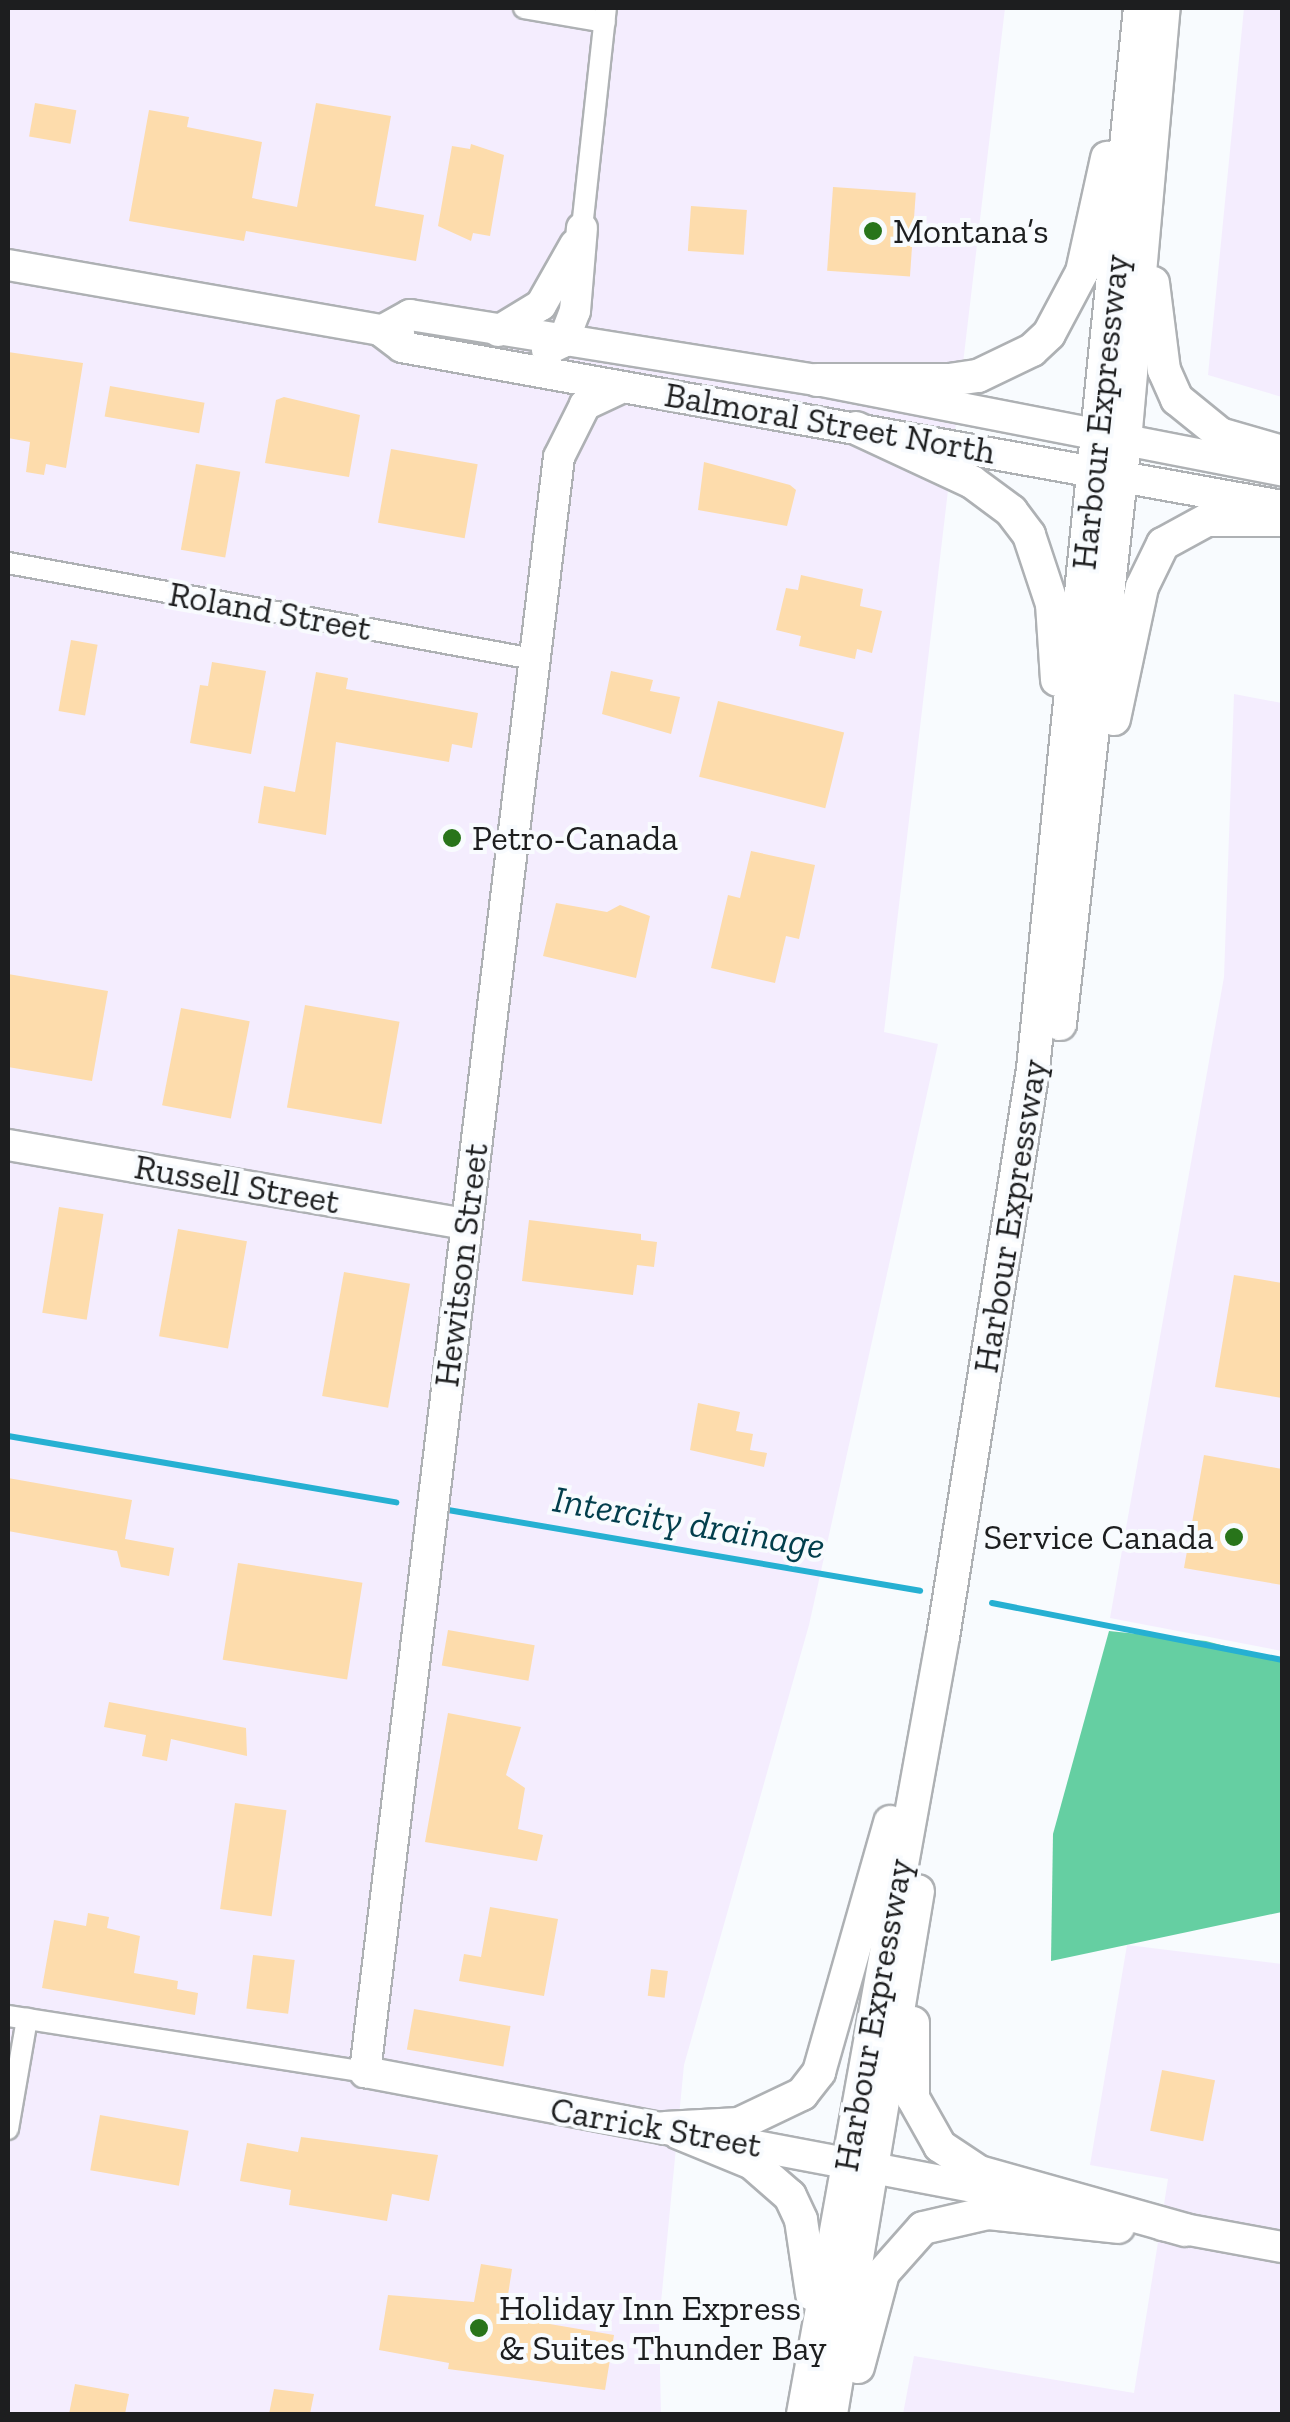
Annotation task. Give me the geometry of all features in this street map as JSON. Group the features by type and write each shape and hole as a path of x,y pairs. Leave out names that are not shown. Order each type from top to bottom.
{"main road":[{"path":"817,380 978,376 1020,357 1048,334 1082,272 1140,8"},
{"name":"Harbour Expressway","path":"1112,438 1140,8"},
{"name":"Harbour Expressway","path":"831,2414 859,2163 1033,1069 1055,866 1145,219 1164,8"},
{"path":"1145,219 1164,370 1177,399 1220,434 1282,452"},
{"path":"498,331 541,305 582,228"},
{"path":"381,330 531,354 563,342 579,290 582,228"},
{"name":"Balmoral Street North","path":"8,265 381,330 402,347 1282,506"},
{"name":"Balmoral Street North","path":"381,330 410,315 817,380 1282,470"},
{"path":"558,457 555,427 566,378 612,359 754,370"},
{"path":"558,457 585,405 621,388"},
{"path":"856,428 972,482 1011,511 1029,535 1052,604 1057,657 1055,866"},
{"name":"Hewitson Street","path":"365,2072 558,457"},
{"name":"Harbour Expressway","path":"803,2414 817,2328 859,2163 924,1858 1038,1182 1072,924 1108,472"},
{"path":"1072,924 1130,640 1154,556 1179,530 1207,520 1282,520"},
{"name":"Russell Street","path":"8,1145 466,1224"},
{"path":"665,2128 740,2124 802,2094 819,2072 938,1664"},
{"path":"924,1858 911,2049 921,2123 940,2146 979,2172 1186,2230"},
{"name":"Carrick Street","path":"365,2072 859,2163 1282,2247"},
{"path":"665,2128 752,2162 790,2196 801,2220 817,2328"},
{"path":"845,2414 883,2273 923,2228 988,2213 1186,2230"}],"street":[{"path":"524,8 606,15 582,228"},
{"name":"Roland Street","path":"8,563 533,659"},
{"path":"8,2129 17,2017"},
{"name":"Carrick Street","path":"17,2017 365,2072"}],"shaded area":[{"path":"8,8 1005,8 884,1032 938,1044 809,1625 684,2065 659,2323 661,2414 8,2414"},
{"path":"1244,8 1282,8 1282,397 1208,375"},
{"path":"1234,694 1282,703 1282,1651 1110,1618 1224,977"},
{"path":"1127,1945 1282,1964 1282,2414 903,2414 914,2356 1134,2393 1168,2179 1090,2165"}],"green space":[{"path":"1109,1631 1206,1641 1282,1661 1282,1912 1051,1961 1053,1834"}],"building":[{"path":"35,103 76,110 70,144 29,136"},
{"path":"316,103 391,116 375,206 424,215 416,261 246,231 244,241 129,221 149,110 189,117 187,127 262,142 252,198 297,207"},
{"path":"471,144 504,155 490,236 473,233 471,241 438,226 452,146 470,149"},
{"path":"833,187 916,193 910,277 827,271"},
{"path":"691,206 747,210 744,255 688,251"},
{"path":"8,352 83,363 66,468 46,464 44,475 26,472 30,442 8,438"},
{"path":"110,386 205,403 199,433 105,417"},
{"path":"284,397 360,415 349,477 265,463 276,400"},
{"path":"391,449 478,464 465,538 378,523"},
{"path":"704,462 790,485 796,490 787,526 698,510"},
{"path":"196,464 240,472 225,557 181,550"},
{"path":"801,575 863,589 860,606 882,611 872,653 857,649 855,659 799,646 801,636 776,630 786,588 798,590"},
{"path":"71,640 98,645 85,716 58,711"},
{"path":"212,662 266,671 251,754 190,743 200,685 208,686"},
{"path":"611,671 653,680 650,691 680,697 671,734 602,714"},
{"path":"316,672 348,678 346,689 478,713 472,748 452,744 449,762 336,742 326,835 258,823 264,786 295,792"},
{"path":"718,701 844,732 825,808 699,777"},
{"path":"751,851 815,865 799,939 786,936 775,983 711,968 728,895 740,898"},
{"path":"556,903 607,912 620,905 650,916 636,978 543,956"},
{"path":"8,974 108,991 92,1081 8,1067"},
{"path":"305,1005 400,1022 381,1124 287,1107"},
{"path":"181,1008 250,1021 231,1119 162,1105"},
{"path":"59,1207 103,1214 87,1320 42,1313"},
{"path":"529,1220 641,1234 641,1240 657,1242 654,1267 637,1265 633,1295 522,1281"},
{"path":"178,1229 247,1241 228,1348 159,1336"},
{"path":"344,1272 410,1284 388,1408 322,1396"},
{"path":"1234,1275 1282,1283 1282,1398 1215,1387"},
{"path":"698,1403 740,1412 736,1431 753,1434 750,1450 767,1453 764,1467 690,1450"},
{"path":"1204,1455 1282,1469 1282,1585 1184,1568"},
{"path":"8,1478 132,1500 125,1539 174,1548 169,1576 121,1567 117,1551 8,1531"},
{"path":"238,1563 362,1583 347,1680 223,1660"},
{"path":"448,1630 535,1645 528,1681 442,1665"},
{"path":"109,1702 246,1728 247,1756 171,1739 167,1761 142,1756 146,1735 104,1727"},
{"path":"448,1713 521,1727 506,1775 525,1788 518,1829 543,1835 537,1861 425,1842"},
{"path":"235,1803 286,1810 272,1916 220,1909"},
{"path":"490,1907 558,1919 544,1996 459,1981 464,1954 481,1957"},
{"path":"88,1913 109,1917 107,1928 140,1936 134,1973 178,1981 177,1989 198,1993 195,2015 42,1988 54,1920 86,1926"},
{"path":"253,1955 295,1960 288,2014 246,2009"},
{"path":"651,1969 668,1971 665,1998 648,1996"},
{"path":"414,2009 511,2026 503,2066 407,2049"},
{"path":"1162,2070 1215,2080 1203,2141 1150,2131"},
{"path":"100,2115 189,2131 179,2186 90,2170"},
{"path":"301,2137 438,2155 429,2201 392,2194 387,2221 289,2205 291,2190 240,2181 247,2143 298,2152"},
{"name":"Holiday Inn Express & Suites Thunder Bay","path":"481,2264 512,2269 506,2308 539,2314 538,2322 614,2335 605,2390 448,2369 449,2363 379,2350 388,2295 474,2302"},
{"path":"75,2384 129,2394 125,2414 69,2414"},
{"path":"274,2389 314,2394 310,2414 269,2414"}],"waterway":[{"name":"Intercity drainage","path":"8,1436 396,1502"},
{"name":"Intercity drainage","path":"448,1510 920,1591"},
{"name":"Intercity drainage","path":"992,1603 1282,1660"}],"place":[{"name":"Montana’s","path":"873,231"},
{"name":"Petro-Canada","path":"452,838"},
{"name":"Service Canada","path":"1234,1537"},
{"name":"Holiday Inn Express & Suites Thunder Bay","path":"479,2328"}]}
